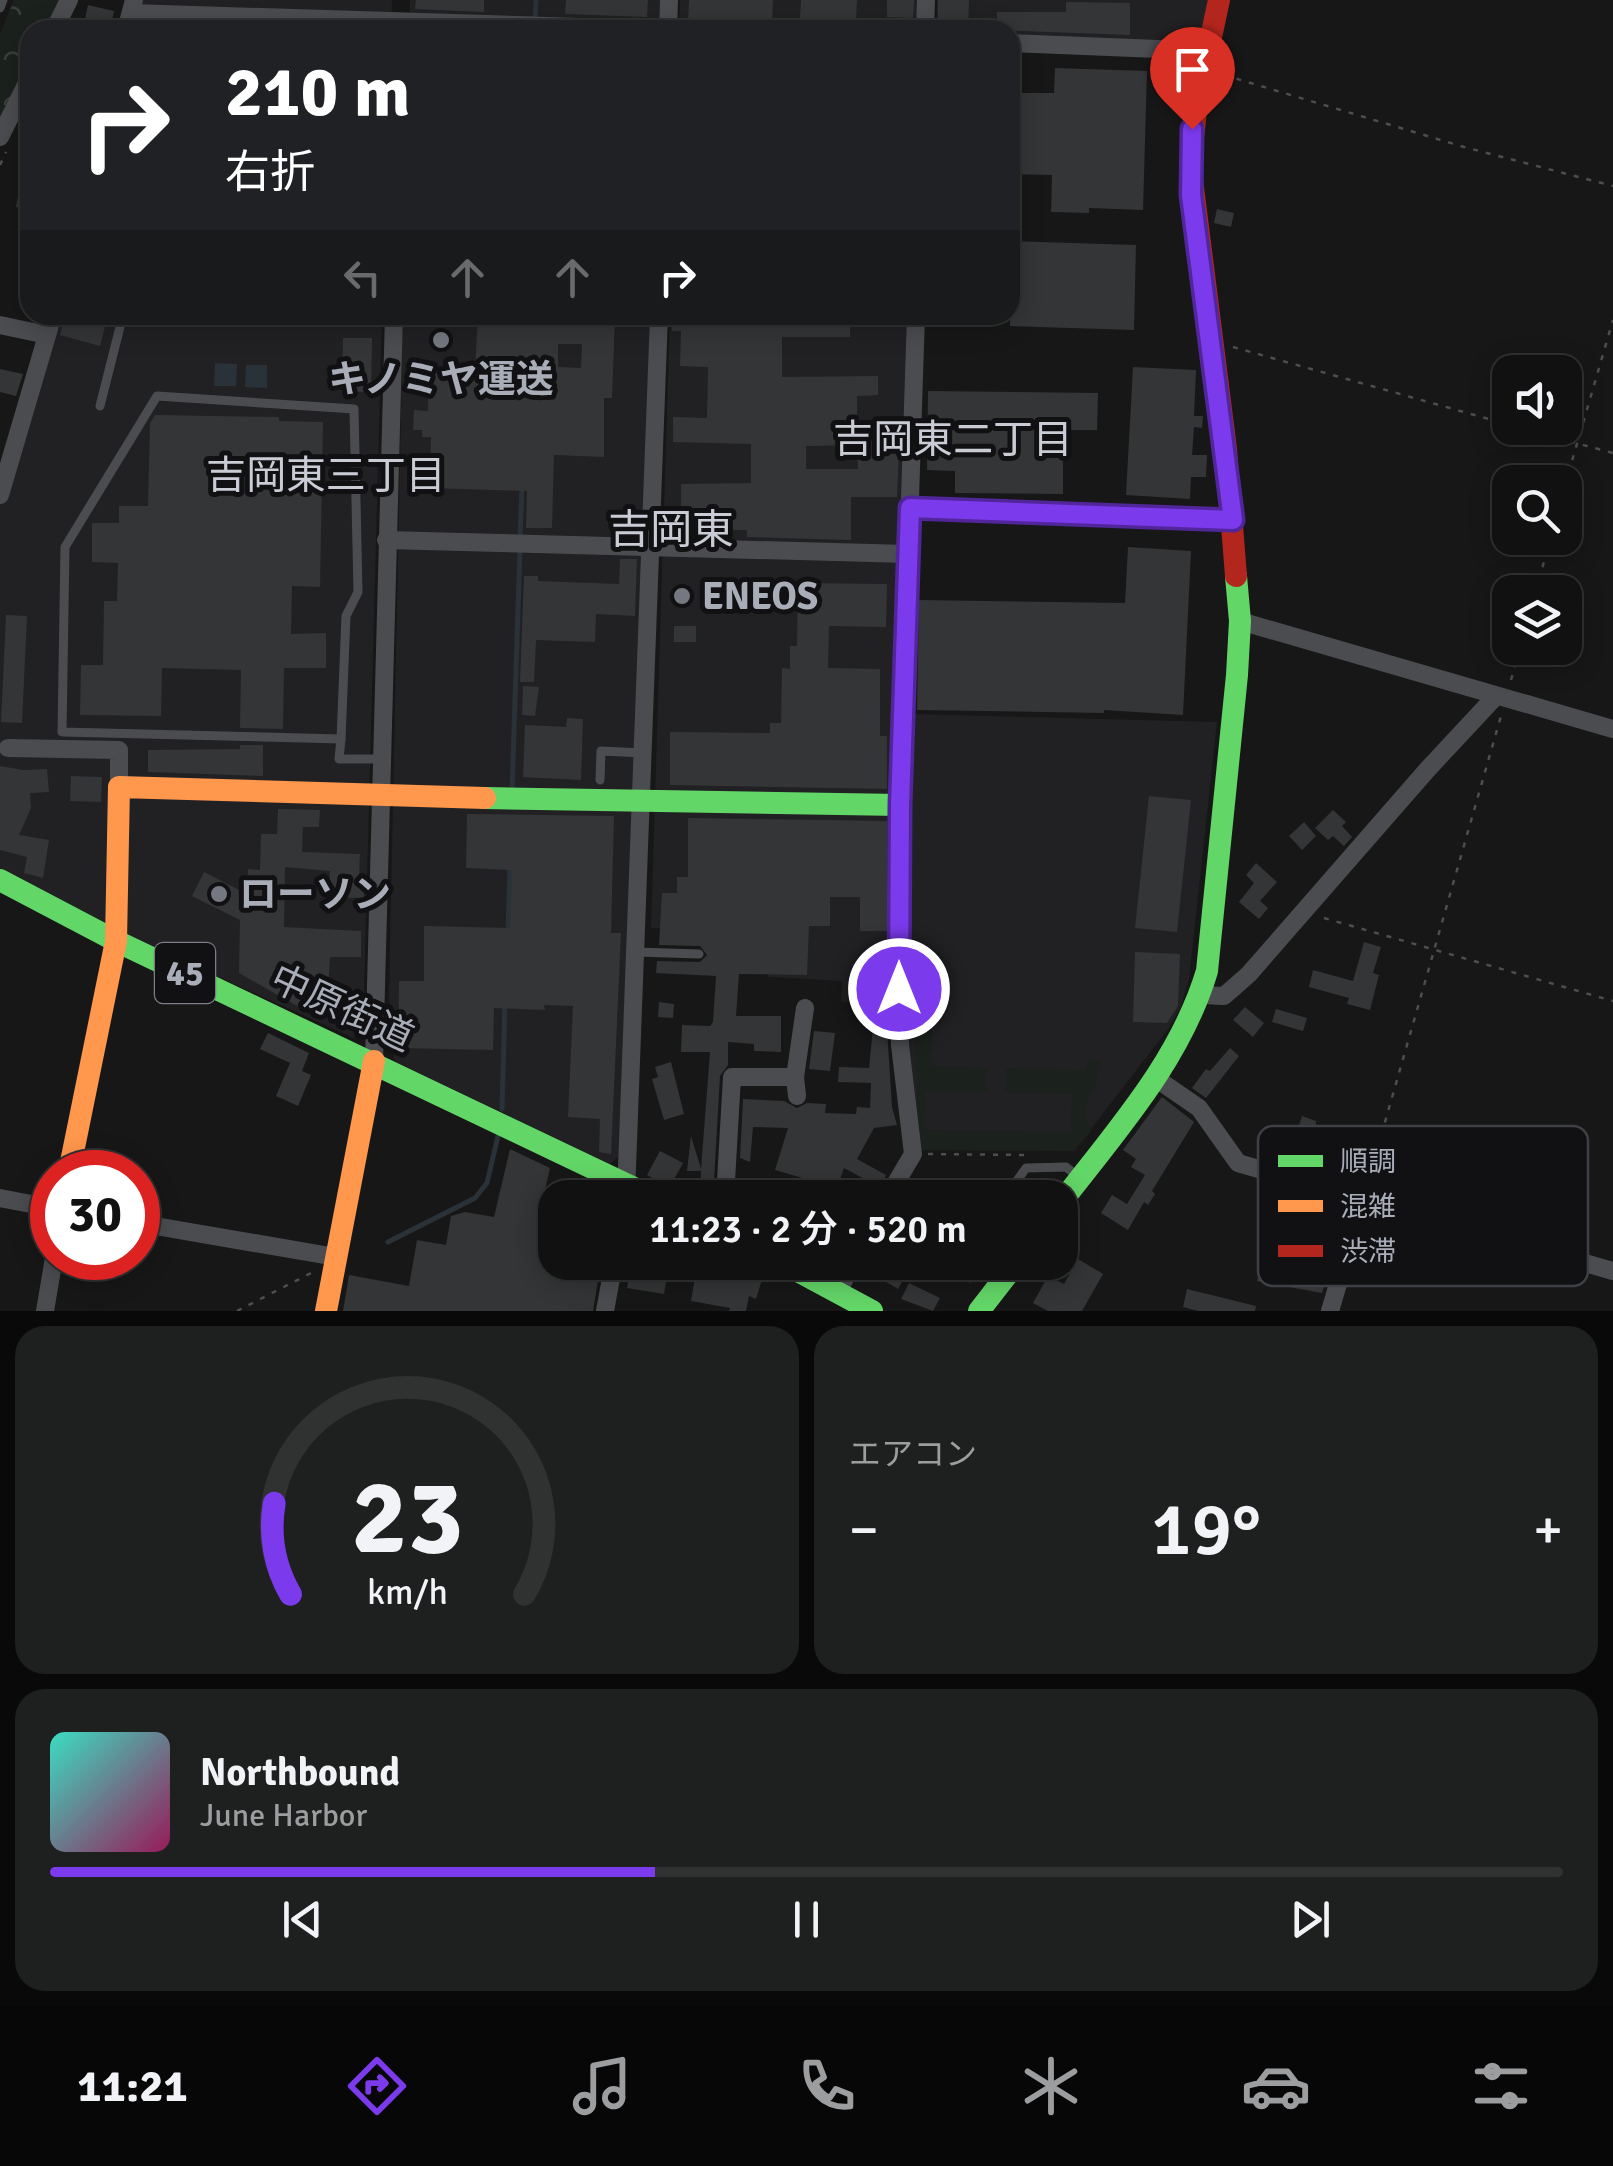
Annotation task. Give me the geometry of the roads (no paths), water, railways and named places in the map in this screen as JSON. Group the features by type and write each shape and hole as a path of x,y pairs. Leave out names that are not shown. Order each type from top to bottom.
{"street":[{"path":"1078,1180 1182,1036 1202,995 1211,934 1240,621 1233,520 1190,164 1205,60 1219,0"},
{"path":"130,14 266,20"},
{"path":"1020,45 1205,60"},
{"path":"0,137 20,97"},
{"path":"0,325 47,335"},
{"path":"0,495 50,325"},
{"path":"326,1311 374,1061 394,325"},
{"path":"627,1180 659,325"},
{"path":"898,1180 913,1154 900,1045 900,805 916,325"},
{"path":"910,508 1233,520"},
{"path":"386,540 908,554"},
{"path":"1240,621 1613,729"},
{"path":"1202,995 1224,996 1249,974 1501,697"},
{"path":"8,748 118,750 116,940 73,1150"},
{"path":"119,787 900,805"},
{"name":"中原街道","path":"0,880 116,940 374,1061 607,1180"},
{"path":"726,1180 732,1077 796,1086 805,1008"},
{"path":"1154,1077 1199,1108 1238,1163 1258,1169"},
{"path":"0,1198 30,1204"},
{"path":"160,1226 335,1259"},
{"path":"1588,1264 1613,1271"},
{"path":"44,1311 50,1280"},
{"path":"605,1311 611,1280"},
{"path":"815,1280 872,1311"},
{"path":"838,1292 844,1280"},
{"path":"979,1311 1003,1280"},
{"path":"1330,1311 1337,1286"}],"lane":[{"path":"0,8 3,0"},
{"path":"100,406 120,325"},
{"path":"341,739 62,732 65,547 158,396 354,409 358,592 346,616 341,739 339,759 380,759"},
{"path":"600,780 601,751 644,753"},
{"path":"636,952 700,954"},
{"path":"1017,1180 1026,1168 1066,1168 1080,1177"}],"waterway":[{"path":"535,20 536,0"},
{"path":"520,537 522,488"},
{"path":"512,792 520,548"},
{"path":"508,932 510,868"},
{"path":"502,1109 505,1003"},
{"path":"388,1242 475,1198 487,1183 498,1136"}],"place":[{"name":"キノミヤ運送","path":"441,340"},
{"name":"ENEOS","path":"682,596"},
{"name":"ローソン","path":"219,894"}],"district":[{"name":"吉岡東二丁目","path":"953,440"},
{"name":"吉岡東三丁目","path":"326,476"},
{"name":"吉岡東","path":"671,530"}]}
